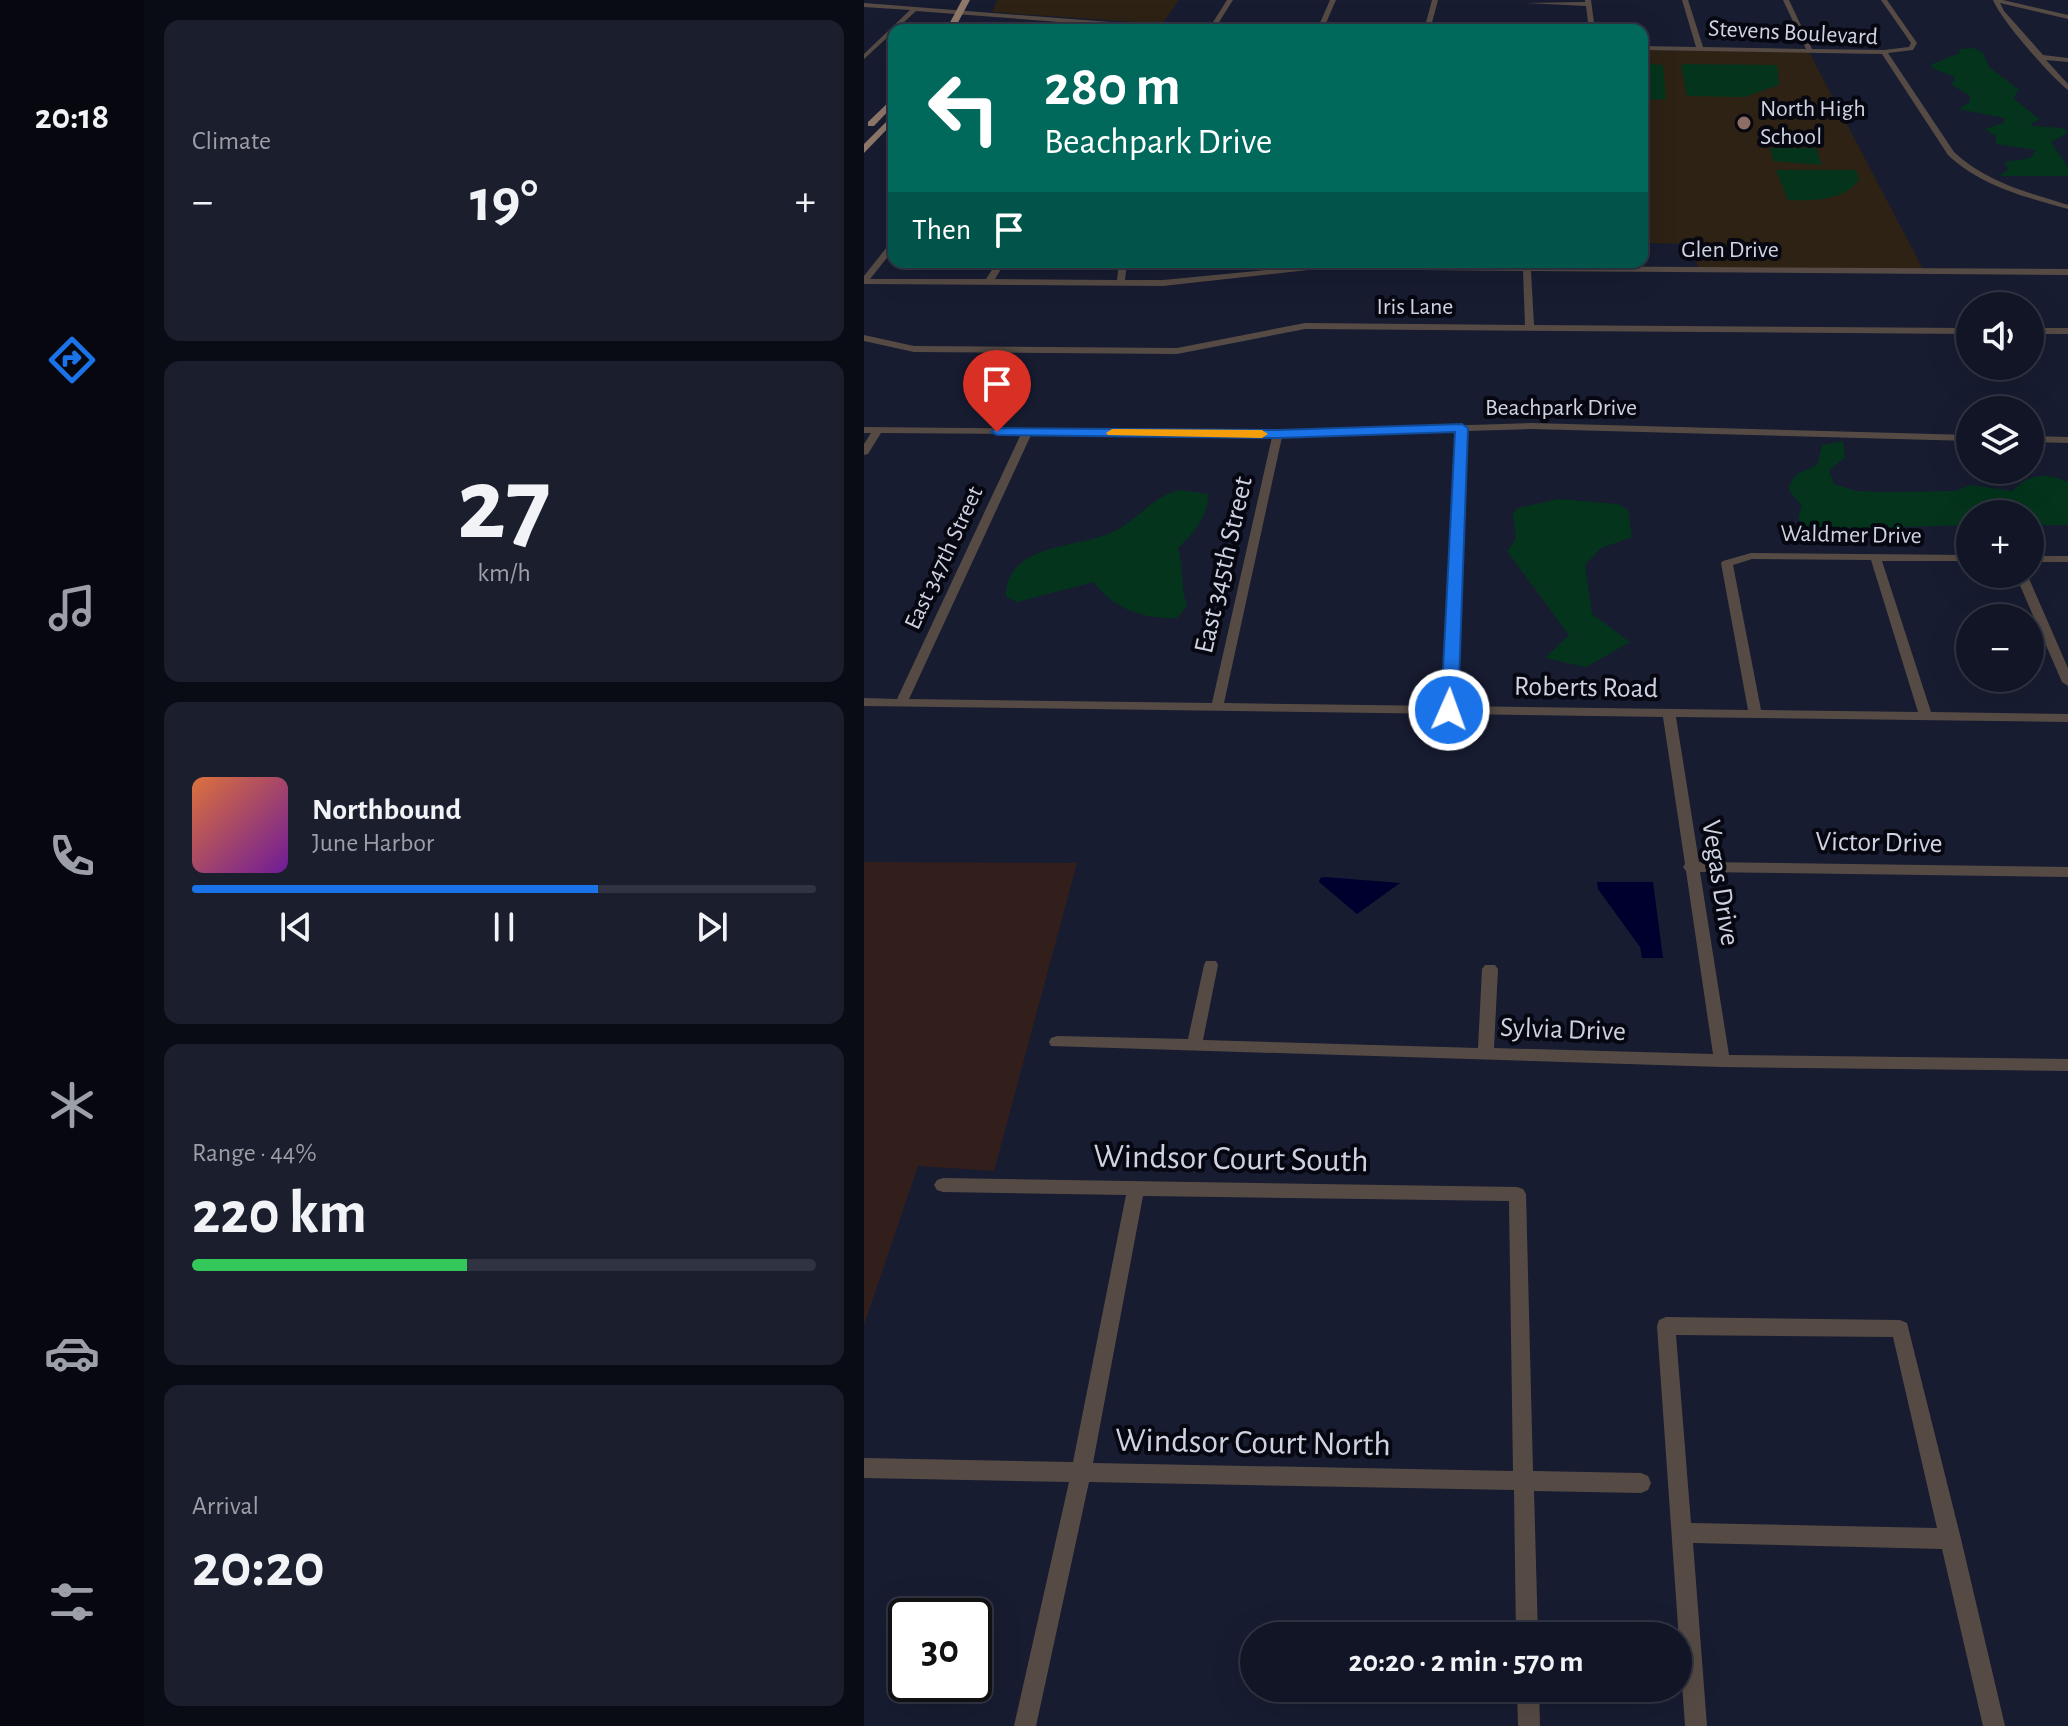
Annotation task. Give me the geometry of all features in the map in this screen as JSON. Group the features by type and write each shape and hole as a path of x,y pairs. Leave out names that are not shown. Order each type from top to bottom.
{"main road":[{"path":"953,24 966,0"},
{"path":"971,16 978,0"},
{"path":"864,132 888,106"},
{"path":"864,150 888,124"}],"street":[{"path":"1215,24 1230,0"},
{"path":"1323,24 1333,0"},
{"path":"1429,24 1435,0"},
{"path":"1685,0 1700,49"},
{"path":"1786,0 1810,51"},
{"path":"1884,0 1914,43 1911,49 1884,52"},
{"path":"1996,0 2068,17"},
{"path":"1996,0 2001,12 2068,88"},
{"path":"1529,3 1588,2 1591,24"},
{"path":"864,5 959,12 971,16 1106,24"},
{"path":"899,24 915,9"},
{"path":"1072,24 1075,21"},
{"path":"864,57 888,34"},
{"name":"Stevens Boulevard","path":"1648,48 1884,52 1962,165 1989,181 2068,207"},
{"path":"2039,57 2068,60"},
{"path":"864,281 888,251"},
{"path":"989,282 997,268"},
{"path":"1121,283 1122,268"},
{"name":"Glen Drive","path":"864,281 1176,282 1250,268"},
{"name":"Glen Drive","path":"1422,268 2068,272"},
{"path":"1527,269 1530,327"},
{"name":"Iris Lane","path":"864,338 914,349 1177,351 1305,326 1956,331"},
{"path":"2044,331 2068,331"},
{"name":"Beachpark Drive","path":"864,430 1278,434 1531,426 1956,438"},
{"path":"1449,710 1462,428"},
{"path":"864,452 878,430"},
{"name":"East 347th Street","path":"901,703 1027,432"},
{"name":"East 345th Street","path":"1217,707 1278,434"},
{"path":"2044,439 2068,440"},
{"name":"Waldmer Drive","path":"1755,714 1726,566 1732,559 1751,556 1956,558"},
{"path":"1875,557 1926,716"},
{"path":"2044,559 2068,559"},
{"path":"2027,588 2068,682"},
{"name":"Roberts Road","path":"864,702 2068,718"},
{"name":"Vegas Drive","path":"1669,713 1690,867 1722,1061"},
{"name":"Victor Drive","path":"1690,867 2068,872"},
{"path":"1194,1046 1211,965"},
{"path":"1486,1054 1490,969"},
{"name":"Sylvia Drive","path":"1057,1042 1722,1061 2068,1065"},
{"name":"Windsor Court South","path":"943,1185 1517,1194 1524,1480"},
{"path":"1025,1726 1081,1473 1136,1187"},
{"path":"1696,1726 1666,1326 1900,1329 1994,1726"},
{"name":"Windsor Court North","path":"864,1468 1641,1483"},
{"path":"1524,1480 1527,1622"},
{"path":"1681,1533 1951,1539"},
{"path":"1528,1702 1529,1726"}],"shaded area":[{"path":"997,0 1179,0 1162,24 992,12"},
{"name":"North High School","path":"1648,50 1809,52 1923,269 1698,268 1692,244 1648,243"},
{"path":"864,862 1077,863 994,1171 918,1166 864,1325"},
{"path":"1320,878 1400,883 1357,914 1319,882"},
{"path":"1597,882 1653,882 1663,958 1642,958 1640,947 1598,889"}],"green space":[{"path":"1974,48 1983,53 1989,67 2019,90 2013,98 2040,120 2031,123 2032,126 2062,128 2068,133 2051,142 2068,167 2068,176 1999,176 2008,170 2005,162 2030,158 2036,150 1996,144 1996,136 1985,129 2003,123 2005,118 1958,109 1970,102 1970,96 1952,85 1955,77 1932,68 1932,64 1960,53 1959,49"},
{"path":"1648,64 1663,65 1666,99 1648,100"},
{"path":"1681,65 1777,65 1779,85 1744,97 1687,96"},
{"path":"1770,148 1816,148 1822,165 1773,161"},
{"path":"1776,170 1856,170 1859,179 1837,196 1788,200"},
{"path":"1843,441 1845,457 1829,471 1834,484 1856,491 1955,491 1971,485 2013,491 2020,484 2044,484 2044,476 2053,477 2068,482 2068,525 2044,525 2044,500 1956,500 1956,525 1807,530 1798,518 1802,506 1790,492 1789,485 1797,474 1817,465 1822,445"},
{"path":"1180,490 1208,494 1203,517 1178,548 1187,606 1177,618 1153,617 1131,611 1111,600 1094,582 1017,602 1006,597 1009,579 1018,566 1031,557 1113,532 1161,497"},
{"path":"1558,499 1618,504 1628,510 1632,537 1601,548 1585,565 1592,614 1630,642 1586,667 1545,658 1569,635 1507,551 1516,539 1513,514 1518,508"}],"slow traffic":[{"path":"1112,433 1262,434"}],"place":[{"name":"North High School","path":"1744,123"}],"route":[{"path":"997,432 1278,434 1462,428 1449,710"}]}
